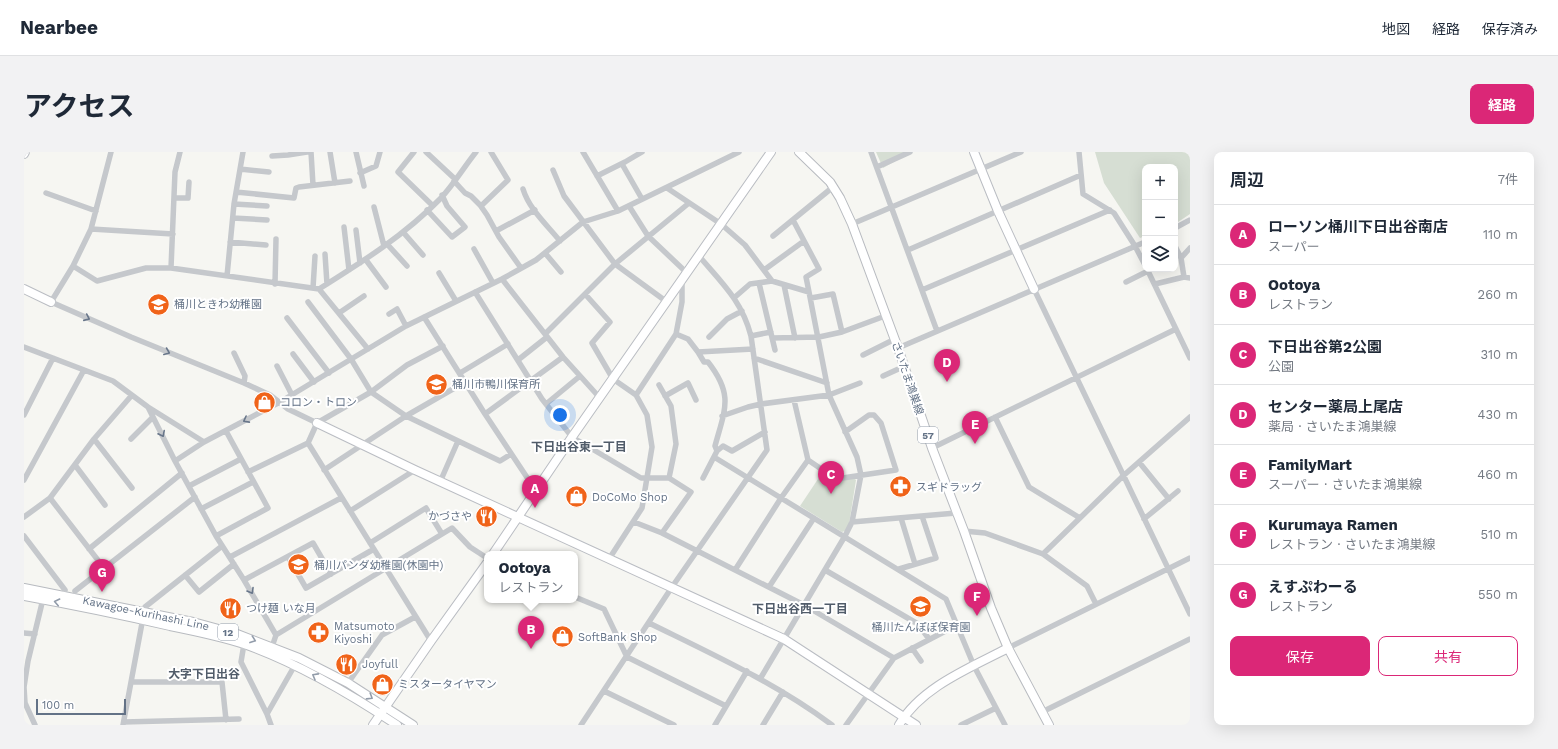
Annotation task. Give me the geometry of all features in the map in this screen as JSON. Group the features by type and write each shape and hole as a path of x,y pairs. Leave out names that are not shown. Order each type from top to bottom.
{"street":[{"path":"51,302 74,266 91,229 111,152"},
{"path":"171,268 175,172 180,152"},
{"path":"227,276 234,204 243,152"},
{"path":"272,156 307,152"},
{"path":"311,152 313,185"},
{"path":"330,152 335,183"},
{"path":"356,152 364,186"},
{"path":"360,173 376,166 380,152"},
{"path":"414,152 398,172 432,205"},
{"path":"426,152 455,180 465,193 471,196 481,206 520,268"},
{"path":"74,266 97,281 146,268 171,268 316,289 360,264 403,232 442,195 476,152"},
{"path":"481,206 508,180 492,152"},
{"path":"582,152 618,211"},
{"path":"596,176 622,164 641,152"},
{"path":"175,460 204,442 280,402 406,326 502,279 536,260 583,222 618,211 739,152"},
{"path":"495,551 572,437 771,152"},
{"name":"さいたま鴻巣線","path":"799,152 830,182 852,224 885,316 905,366 932,448 964,531 990,608 1008,648 1049,725"},
{"path":"871,152 908,250 936,331"},
{"path":"877,166 910,152"},
{"path":"974,152 998,211 1034,289 1190,614"},
{"path":"852,224 1021,152"},
{"path":"1079,152 1083,194 1110,210 1135,246 1142,260"},
{"path":"622,164 642,199"},
{"path":"240,169 269,172"},
{"path":"553,170 564,196 615,264 667,302"},
{"path":"908,250 1081,175"},
{"path":"236,192 294,198 296,188 350,181"},
{"path":"174,198 188,198 189,182"},
{"path":"773,236 833,187"},
{"path":"667,188 720,224 745,245 772,281"},
{"path":"522,189 535,210 560,241"},
{"path":"46,193 96,211"},
{"path":"427,210 452,237 465,227 447,206 442,195"},
{"path":"518,360 546,336 615,264 690,203"},
{"path":"234,204 267,206"},
{"path":"374,206 385,245 406,266"},
{"path":"628,206 648,236 687,273"},
{"path":"496,231 535,210"},
{"path":"922,290 1110,210"},
{"path":"233,218 267,220"},
{"path":"760,679 852,522 861,475 857,457 829,395 819,337 806,277 819,269 793,220"},
{"path":"1178,226 1190,220"},
{"path":"344,228 349,270"},
{"path":"91,229 173,234"},
{"path":"356,230 360,264"},
{"path":"403,232 423,255"},
{"path":"275,284 276,239"},
{"path":"764,270 804,240"},
{"path":"230,242 266,245"},
{"path":"898,348 1142,243"},
{"path":"1180,258 1190,248"},
{"path":"474,249 493,283"},
{"path":"545,253 561,272"},
{"path":"1155,284 1187,278 1178,253"},
{"path":"325,254 327,284"},
{"path":"315,256 316,289 339,313 368,349"},
{"path":"581,725 672,587 767,450 751,336 747,320 735,297 699,256"},
{"path":"366,260 386,287"},
{"path":"1126,282 1142,271"},
{"path":"1148,272 1190,358"},
{"path":"439,273 456,301"},
{"path":"502,279 563,357 600,398"},
{"path":"636,395 676,334 682,302 682,281"},
{"path":"735,297 750,284 772,281 809,292"},
{"path":"759,283 775,350"},
{"path":"784,285 795,338"},
{"path":"24,289 131,337 244,383 280,402 288,409 440,482 784,639 916,725"},
{"path":"475,292 546,404 572,437 641,478 669,478 691,492 662,533"},
{"path":"586,294 610,322 592,343 613,379 636,395 647,415 652,446 642,508 609,559"},
{"path":"811,298 833,294 842,332"},
{"path":"339,313 364,296"},
{"path":"308,302 351,359 371,392 406,416 500,461 511,454"},
{"path":"389,314 397,309 406,326"},
{"path":"709,336 727,319 742,311"},
{"path":"751,336 772,335 795,338 819,337 842,332 885,316"},
{"path":"424,317 485,414 536,491"},
{"path":"287,318 329,373"},
{"path":"932,448 1176,329"},
{"path":"676,334 688,339 704,362 708,362 718,374 724,387 726,399 725,409 715,446 717,451"},
{"path":"864,354 895,339"},
{"path":"460,373 508,344"},
{"path":"248,472 308,443 317,423 371,392 407,365 443,346"},
{"path":"24,347 113,381 148,407 204,442"},
{"path":"698,352 753,349"},
{"path":"234,353 245,376 244,383"},
{"path":"293,354 314,382"},
{"path":"485,414 563,357"},
{"path":"24,414 53,358"},
{"path":"754,358 827,383"},
{"path":"276,366 292,395"},
{"path":"883,376 905,366"},
{"path":"24,480 84,370"},
{"path":"546,404 580,376"},
{"path":"324,470 406,416 465,382"},
{"path":"665,396 688,383 696,400"},
{"path":"722,416 761,404 829,395 860,383"},
{"path":"659,385 671,406 676,444 669,478"},
{"path":"24,517 50,498 94,439 132,396"},
{"path":"794,400 808,460 836,479 896,470 881,423 874,415 869,415 845,432"},
{"path":"148,407 216,536 276,635"},
{"path":"131,439 153,417"},
{"path":"995,417 1029,487 1080,518"},
{"path":"1043,554 1123,476 1190,417"},
{"path":"216,536 268,508 226,431"},
{"path":"703,478 717,451 723,446 732,451 765,432"},
{"path":"94,439 132,488"},
{"path":"440,482 458,441"},
{"path":"308,443 431,641"},
{"path":"714,457 946,599 974,666 1005,725"},
{"path":"189,486 241,459"},
{"path":"735,570 781,498 808,460"},
{"path":"1139,462 1169,498"},
{"path":"75,465 105,505"},
{"path":"350,510 415,470"},
{"path":"89,549 182,473"},
{"path":"201,508 253,482"},
{"path":"1144,519 1178,491"},
{"path":"75,591 195,497"},
{"path":"50,498 104,568"},
{"path":"230,557 341,498"},
{"path":"370,543 426,508 442,534"},
{"path":"852,522 956,513"},
{"path":"899,569 936,558 922,516"},
{"path":"769,587 814,518"},
{"path":"901,518 915,564"},
{"path":"634,522 662,533 804,604 894,658"},
{"path":"272,647 276,635 452,528 470,547 484,556"},
{"path":"964,531 985,533 1043,554 1087,586 1096,604"},
{"path":"24,536 64,590"},
{"path":"244,580 313,542 331,574"},
{"path":"222,546 145,608 123,724 239,720"},
{"path":"288,557 306,588 374,549"},
{"path":"899,725 904,716 929,691 1008,648 1190,558"},
{"path":"185,575 199,592 234,564"},
{"path":"373,725 484,567"},
{"path":"825,570 918,624 929,639"},
{"name":"Kawagoe-Kurihashi Line","path":"24,588 144,616 244,644 295,665 343,691 397,725"},
{"name":"Kawagoe-Kurihashi Line","path":"24,596 216,628 272,647 298,658 348,683 413,725"},
{"path":"578,598 604,609 627,657 726,706"},
{"path":"35,725 25,703 24,687 28,661 43,599"},
{"path":"348,683 382,635 416,617"},
{"path":"649,623 747,671 813,711 832,725"},
{"path":"846,725 894,658 957,625"},
{"path":"24,632 34,634"},
{"path":"1042,712 1190,639"},
{"path":"244,644 240,662 267,714 271,725"},
{"path":"912,648 921,661"},
{"path":"267,714 295,665"},
{"path":"715,725 747,671"},
{"path":"131,682 222,682 226,720"},
{"path":"604,691 674,725"},
{"path":"763,725 783,692"},
{"path":"961,725 996,708"}],"shaded area":[{"path":"876,152 911,152 883,168"},
{"path":"1095,152 1190,152 1190,214 1178,222 1178,164 1142,164 1142,237 1140,238 1104,183"},
{"path":"822,473 836,482 854,478 856,480 849,524 845,531 842,532 800,506"}],"place":[{"name":"桶川ときわ幼稚園","path":"159,304"},
{"name":"センター薬局上尾店","path":"947,382"},
{"name":"桶川市鴨川保育所","path":"436,384"},
{"name":"コロン・トロン","path":"264,402"},
{"name":"FamilyMart","path":"975,444"},
{"name":"スギドラッグ","path":"901,487"},
{"name":"下日出谷第2公園","path":"831,494"},
{"name":"DoCoMo Shop","path":"577,497"},
{"name":"ローソン桶川下日出谷南店","path":"535,508"},
{"name":"かづさや","path":"487,516"},
{"name":"桶川パンダ幼稚園(休園中)","path":"298,565"},
{"name":"えすぷわーる","path":"102,592"},
{"name":"桶川たんぽぽ保育園","path":"921,607"},
{"name":"つけ麺 いな月","path":"230,608"},
{"name":"Kurumaya Ramen","path":"977,616"},
{"name":"Matsumoto Kiyoshi","path":"318,632"},
{"name":"SoftBank Shop","path":"563,637"},
{"name":"Ootoya","path":"531,649"},
{"name":"Joyfull","path":"346,664"},
{"name":"ミスタータイヤマン","path":"382,684"}],"district":[{"name":"下日出谷東一丁目","path":"579,447"},
{"name":"下日出谷西一丁目","path":"800,609"},
{"name":"大字下日出谷","path":"204,674"}]}
